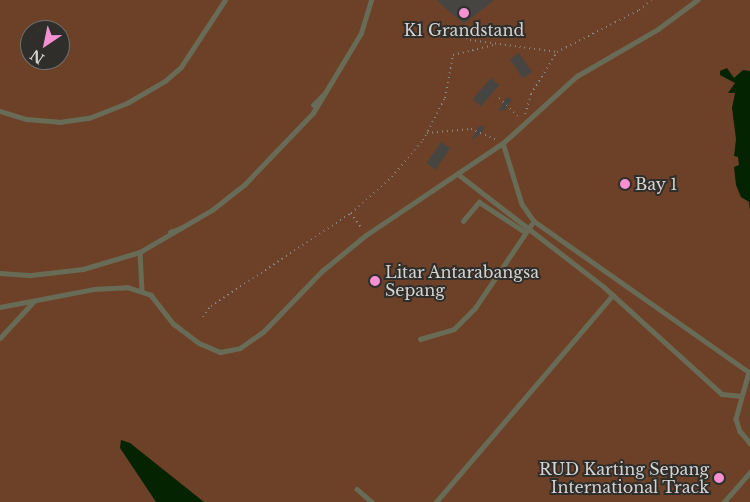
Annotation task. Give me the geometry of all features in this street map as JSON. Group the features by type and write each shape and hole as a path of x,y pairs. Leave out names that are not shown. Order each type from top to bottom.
{"lane":[{"path":"0,111 28,119 59,122 89,118 127,103 165,81 181,67 225,0"},
{"path":"0,274 31,274 83,269 140,252 189,225 245,184 313,114 332,86 361,33 371,0"},
{"path":"0,308 113,287 142,290 158,302 174,324 199,343 220,352 240,348 263,332 322,271 366,235 503,143 577,76 658,30 697,0"},
{"path":"313,105 332,86"},
{"path":"503,143 522,204 534,221 750,372 741,396 738,426 750,444"},
{"path":"458,174 529,227 613,295 722,394 741,396"},
{"path":"463,221 479,202 524,232"},
{"path":"420,339 454,329 475,308 524,232 534,221"},
{"path":"170,232 189,225"},
{"path":"140,252 142,290"},
{"path":"436,502 613,295"},
{"path":"0,338 35,300"},
{"path":"724,502 750,472"},
{"path":"357,489 372,502"}],"path":[{"path":"525,123 526,108 531,94 558,52 639,10 651,0"},
{"path":"460,28 462,35 470,40 494,45 558,52"},
{"path":"203,317 211,306 351,213 392,177 427,133 445,98 453,55 494,45"},
{"path":"499,98 525,123"},
{"path":"427,133 471,130 503,143"},
{"path":"351,213 358,224"}],"shaded area":[{"name":"Litar Antarabangsa Sepang","path":"0,0 750,0 750,502 0,502"},
{"path":"727,68 734,78 743,70 750,71 750,211 749,202 741,197 736,185 734,167 739,165 738,157 734,156 736,139 732,108 735,93 728,93 735,83 720,75 720,71"},
{"path":"121,440 130,443 204,502 156,502 120,448"}],"building":[{"name":"K1 Grandstand","path":"436,0 494,0 464,24"},
{"path":"519,53 532,72 523,78 510,59"},
{"path":"491,78 499,85 481,106 473,99"},
{"path":"506,98 511,98 511,101 505,110 498,111"},
{"path":"484,125 483,132 472,140 477,128"},
{"path":"441,142 450,148 436,170 426,164"}],"place":[{"name":"K1 Grandstand","path":"464,13"},
{"name":"Bay 1","path":"625,184"},
{"name":"Litar Antarabangsa Sepang","path":"375,281"},
{"name":"RUD Karting Sepang International Track","path":"719,478"}]}
